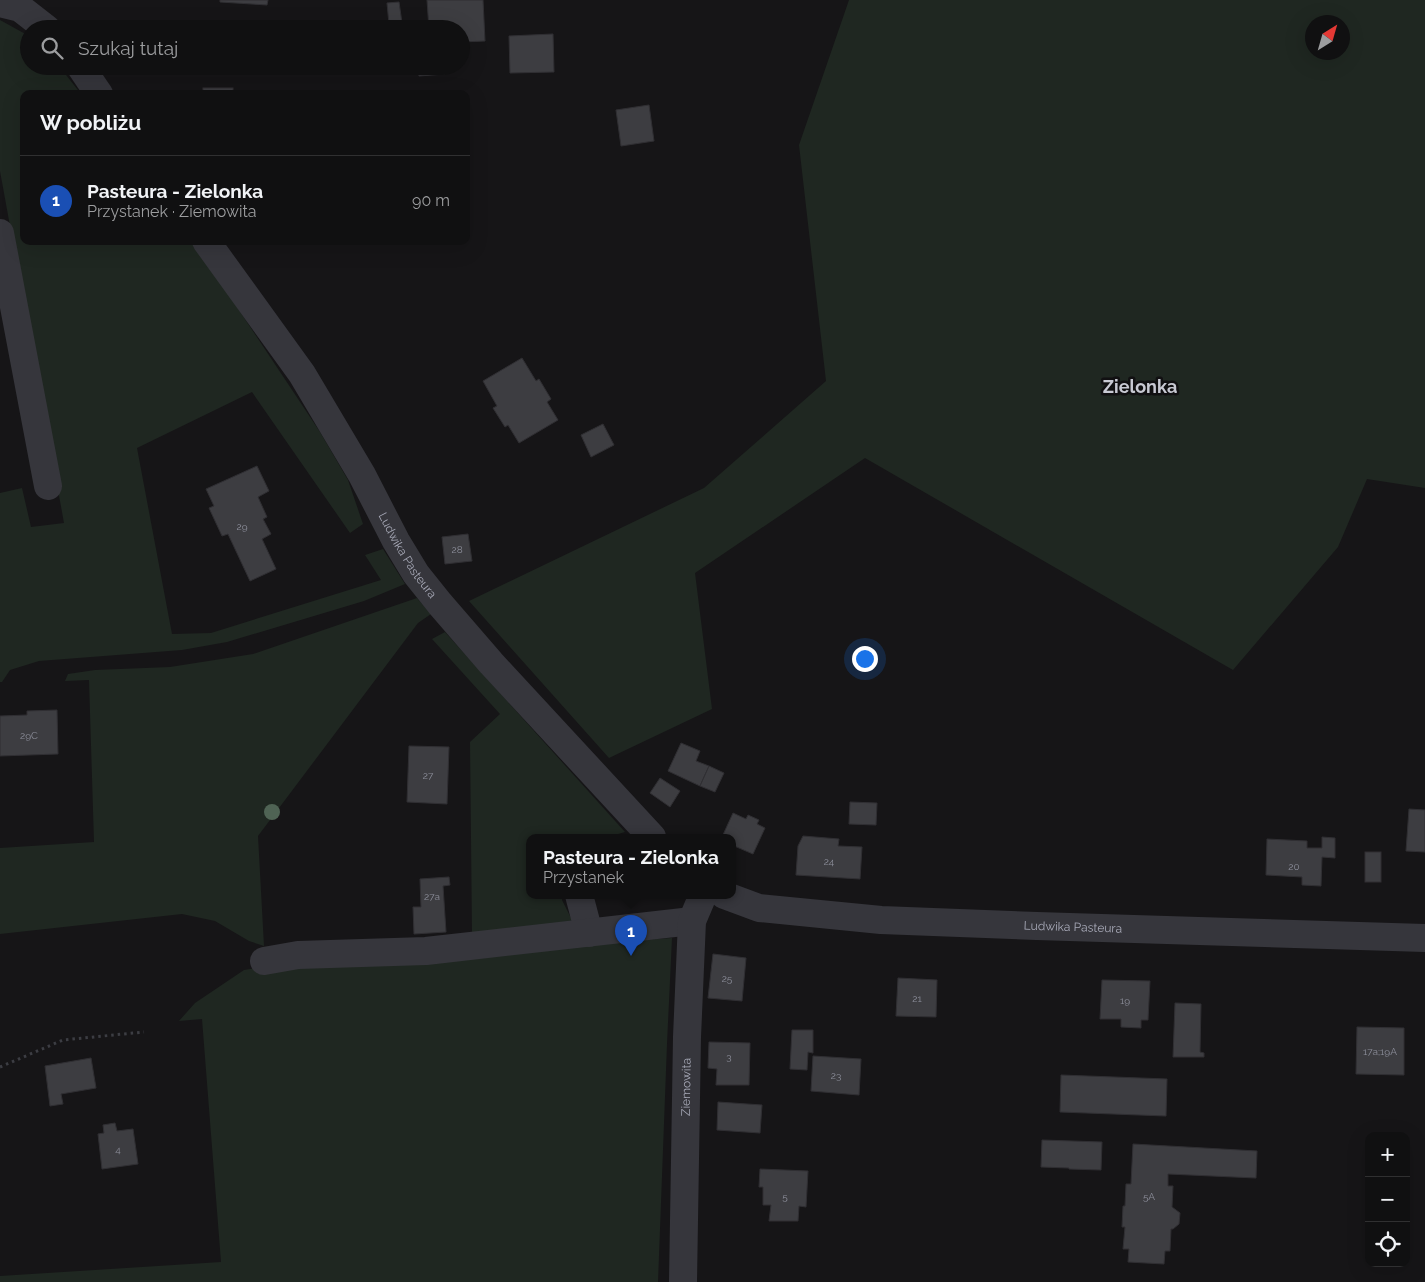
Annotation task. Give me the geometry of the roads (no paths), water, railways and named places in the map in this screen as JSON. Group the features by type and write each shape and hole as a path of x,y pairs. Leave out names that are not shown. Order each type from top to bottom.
{"street":[{"path":"14,4 35,20"},
{"path":"86,75 96,90"},
{"path":"0,233 48,486"},
{"name":"Ludwika Pasteura","path":"209,245 302,374 362,475 396,541 416,574 491,663 643,834"},
{"path":"580,899 589,933"},
{"name":"Ziemowita","path":"683,1282 687,1037 692,921 701,899"},
{"name":"Ludwika Pasteura","path":"735,899 759,908 881,920 1425,938"},
{"path":"264,960 298,955 426,951 692,921"}],"place":[{"name":"Pasteura - Zielonka","path":"631,956"}],"district":[{"name":"Zielonka","path":"1140,387"}]}
